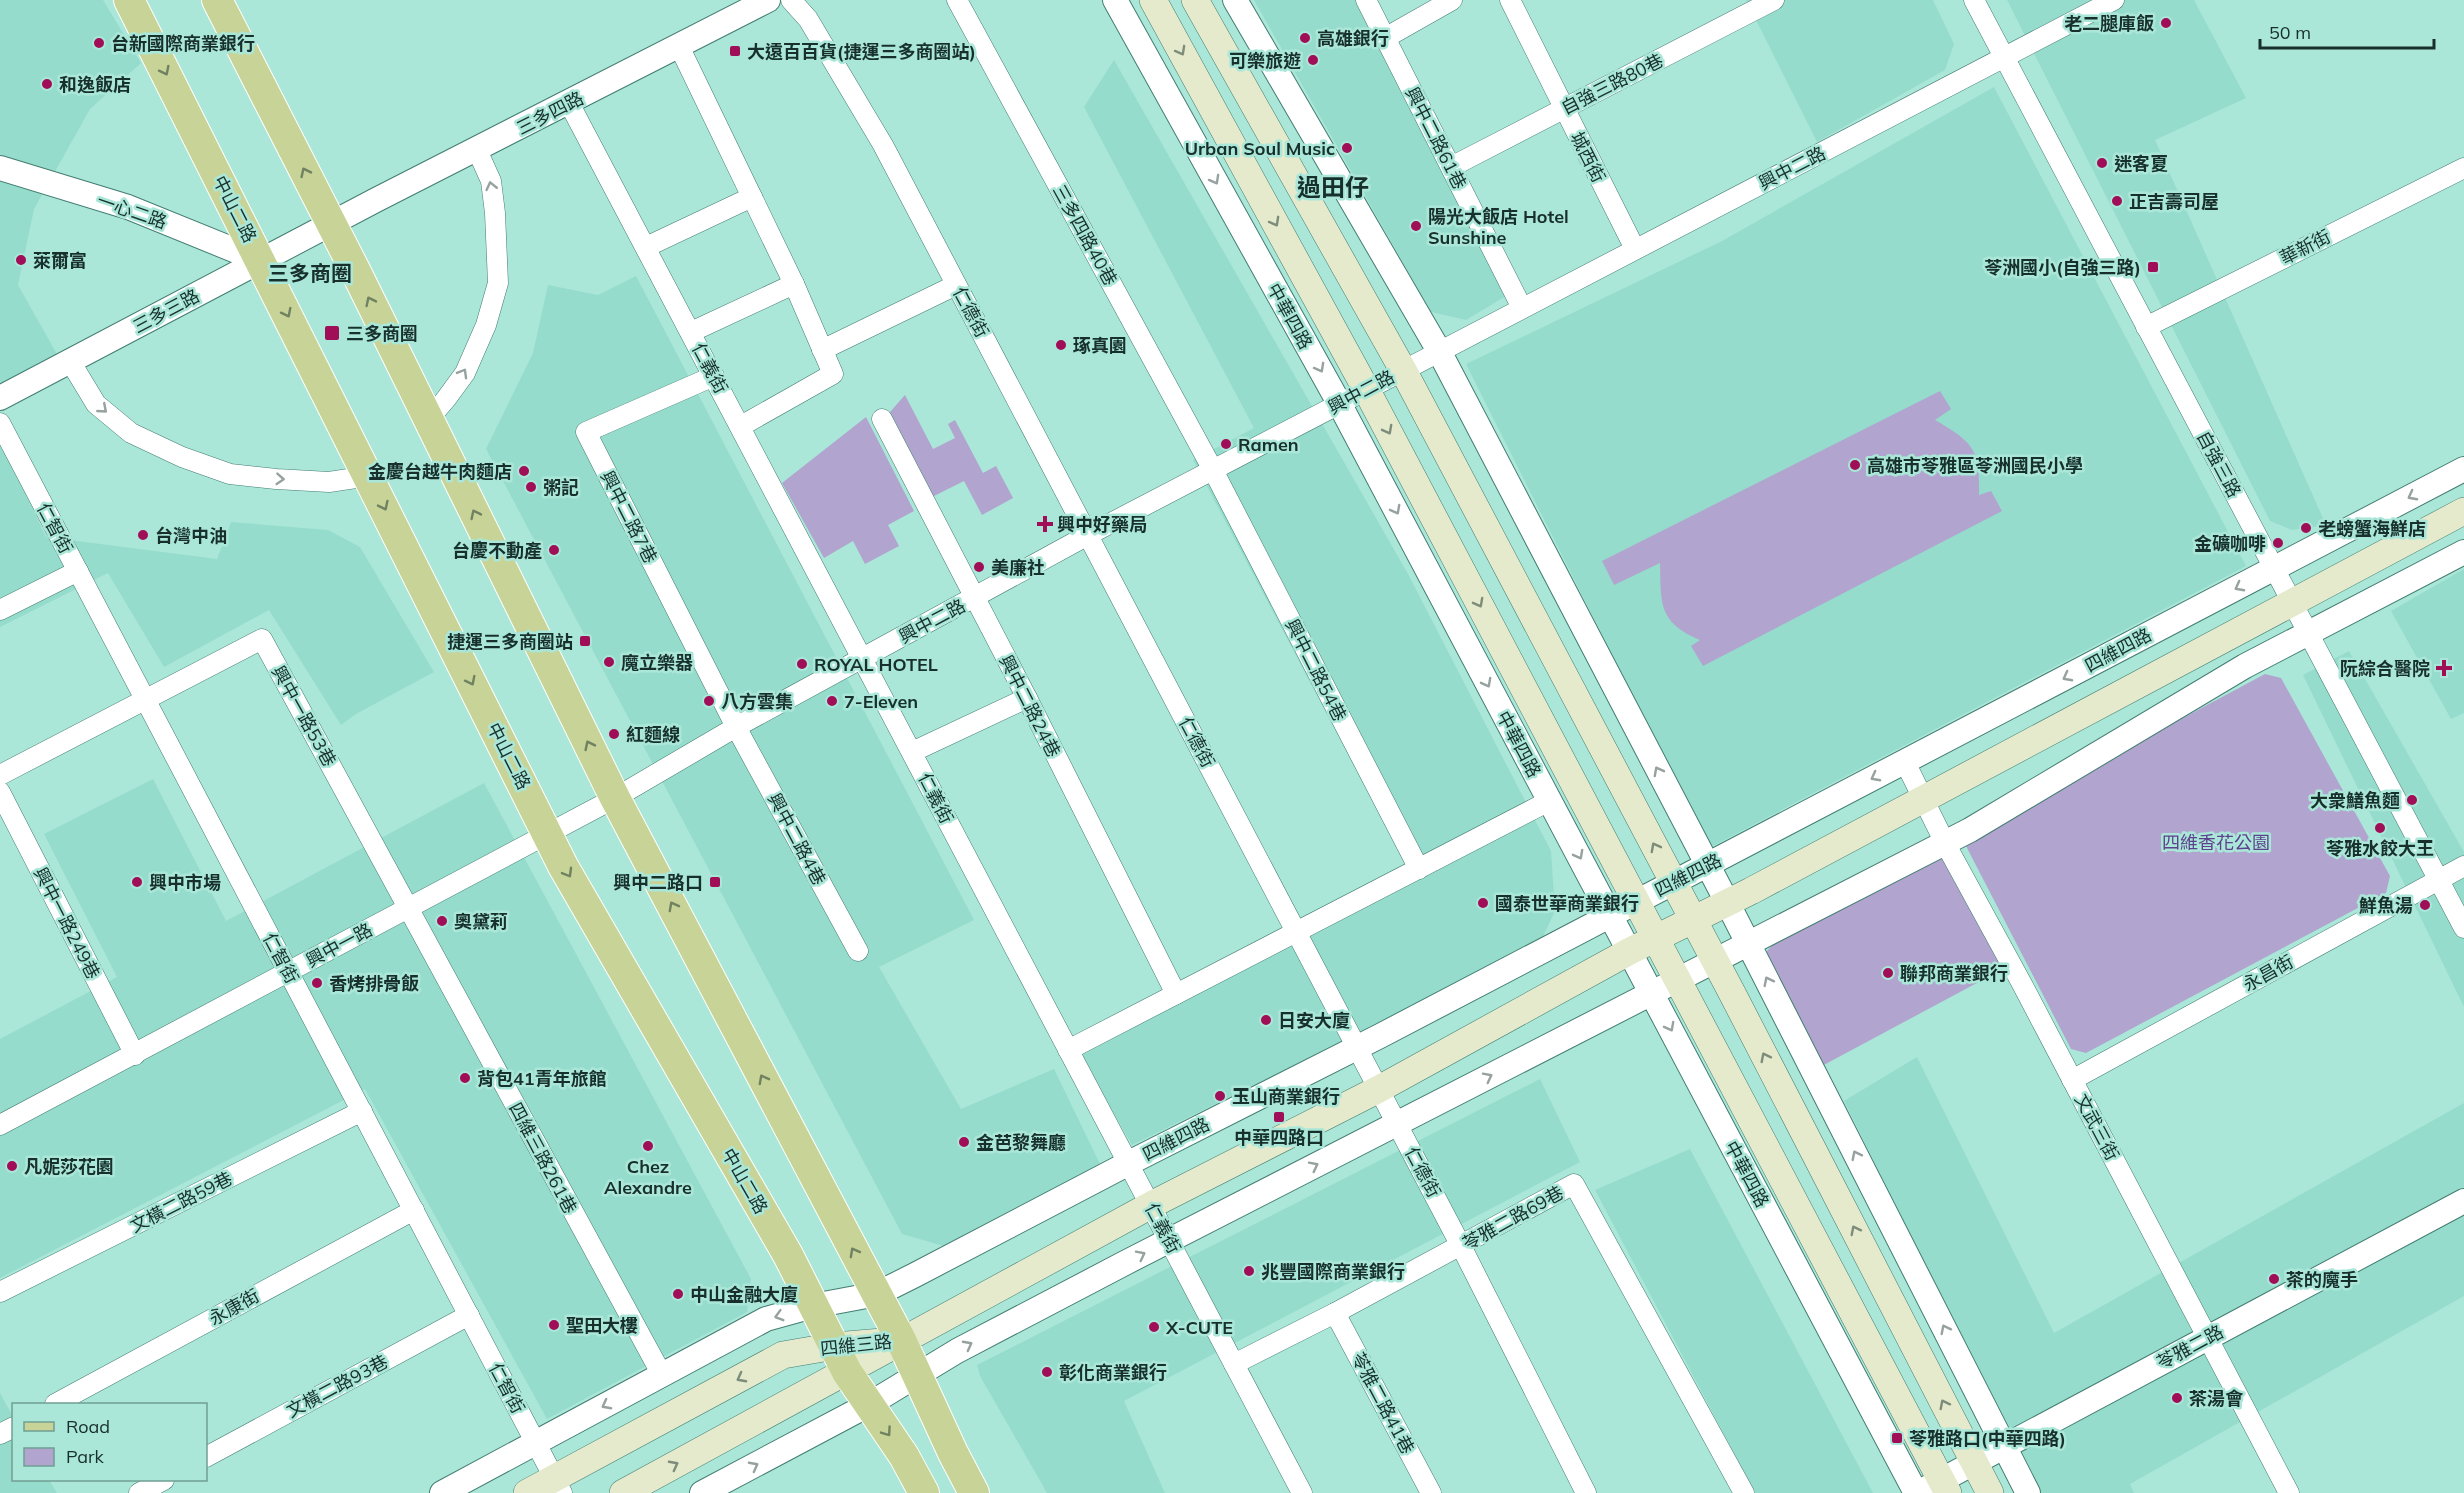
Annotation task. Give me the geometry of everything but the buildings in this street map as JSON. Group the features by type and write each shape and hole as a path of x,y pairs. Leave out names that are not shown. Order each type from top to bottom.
{"main road":[{"name":"中山二路","path":"129,0 547,834 788,1255 847,1372 904,1456 924,1493"},
{"path":"217,0 331,224 615,798 901,1340 974,1493"},
{"name":"中華四路","path":"1153,0 1366,389 1945,1486"},
{"path":"1195,0 1402,370 1694,920 1990,1493"},
{"path":"901,1340 1151,1205 1379,1089 1630,951 1694,920 2464,511"},
{"name":"四維三路","path":"527,1493 558,1486 783,1355 835,1346 901,1340"},
{"name":"四維三路","path":"622,1493 847,1372 901,1340"}],"street":[{"name":"三多四路","path":"331,224 768,0"},
{"name":"仁德街","path":"791,0 808,19 883,145 1397,1123 1586,1493"},
{"name":"三多四路40巷","path":"957,0 1214,470"},
{"name":"中華四路","path":"1115,0 1339,403 1916,1493"},
{"path":"1235,0 1439,351 1727,902 2028,1493"},
{"name":"興中二路61巷","path":"1366,0 1522,308"},
{"path":"1385,38 1452,0"},
{"name":"城西街","path":"1510,0 1635,249"},
{"name":"自強三路80巷","path":"1451,167 1774,0"},
{"name":"自強三路","path":"1974,0 2464,928"},
{"name":"興中二路","path":"615,798 736,727 1088,535 2115,0"},
{"path":"679,46 794,284 833,374 741,426"},
{"name":"仁義街","path":"569,103 1302,1493"},
{"path":"428,420 447,399 465,373 486,325 498,283 491,181 477,150"},
{"name":"一心二路","path":"0,168 128,207 261,261"},
{"name":"華新街","path":"2146,327 2464,168"},
{"path":"646,247 752,197"},
{"name":"三多三路","path":"0,398 331,224"},
{"path":"691,332 794,284"},
{"path":"822,350 956,285"},
{"path":"70,362 96,404 131,433 182,457 230,474 276,479 329,482 369,476"},
{"name":"興中二路7巷","path":"714,376 586,432 736,727"},
{"name":"興中二路24巷","path":"882,419 974,599 1028,698 1176,994"},
{"name":"仁智街","path":"0,423 558,1486"},
{"name":"四維四路","path":"877,1294 1357,1048 2464,469"},
{"name":"興中二路54巷","path":"1214,470 1419,869"},
{"path":"702,1493 868,1405 917,1374 1169,1240 1945,843 2245,666 2464,552"},
{"path":"0,610 78,571"},
{"name":"興中一路53巷","path":"145,698 262,639 408,908"},
{"path":"0,775 145,698"},
{"path":"912,752 1028,698"},
{"name":"興中二路4巷","path":"736,727 858,951"},
{"name":"文武三街","path":"1905,762 1945,843 2289,1493"},
{"name":"興中一路249巷","path":"0,792 135,1055"},
{"name":"興中一路","path":"0,1125 615,798"},
{"path":"1068,1050 1549,801"},
{"name":"永昌街","path":"2072,1080 2464,866"},
{"name":"四維三路261巷","path":"408,908 662,1375"},
{"name":"文橫二路59巷","path":"0,1292 362,1111"},
{"name":"苓雅二路69巷","path":"1234,1364 1335,1313 1574,1184 1744,1493"},
{"name":"苓雅二路","path":"1916,1493 1945,1486 1974,1462 2464,1201"},
{"name":"永康街","path":"57,1403 414,1210"},
{"path":"442,1493 766,1319 813,1306 877,1294"},
{"name":"苓雅二路41巷","path":"1335,1313 1431,1493"},
{"name":"文橫二路93巷","path":"207,1456 469,1315"},
{"path":"139,1493 160,1481"}],"shaded area":[{"path":"0,0 103,0 141,63 90,109 34,209 18,285 58,356 0,386"},
{"path":"1254,0 1356,0 1506,296 1466,320 1431,312"},
{"path":"1746,0 1933,0 1954,44 1945,70 1817,142"},
{"path":"2007,0 2194,0 2246,98 2155,140 2326,525 2292,530 2270,521"},
{"path":"1114,60 1408,574 1551,851 1555,911 1539,945 1132,1145 1077,1049 1412,876 1193,460 1254,428 1084,107"},
{"name":"高雄市苓雅區苓洲國民小學","path":"1994,87 2246,566 1709,848 1466,364 1722,241"},
{"path":"636,276 974,920 879,967 961,1109 1054,1069 1100,1164 947,1247 902,1234 486,449 533,353 548,285 598,295"},
{"path":"0,440 46,537 217,559 231,522 328,530 360,547 434,672 356,714 341,725 269,610 164,667 108,573 0,627"},
{"name":"阮綜合醫院","path":"2464,569 2464,713 2451,719 2391,611"},
{"path":"2349,651 2464,852 2464,1007 2303,675"},
{"path":"153,779 226,921 484,783 751,1279 747,1312 547,1419 365,1089 0,1278 0,1039 117,977 44,834"},
{"path":"1917,1057 2054,1333 2464,1103 2464,1296 2130,1484 2134,1493 2039,1493 1844,1101"},
{"path":"1540,1079 1580,1162 1124,1401 1165,1493 1047,1493 980,1376 977,1365"},
{"path":"1690,1149 1873,1493 1755,1493 1595,1190"},
{"path":"0,1393 12,1415 12,1481 50,1481 57,1493 0,1493"}],"green space":[{"path":"1940,391 1951,409 1935,420 1958,435 1972,449 1978,467 1979,495 1991,491 2002,511 1703,666 1691,646 1700,640 1676,626 1669,619 1665,610 1662,601 1660,563 1614,585 1602,561"},
{"path":"905,395 933,449 955,438 948,424 955,420 983,473 996,466 1013,498 982,515 964,481 932,497 890,412"},
{"path":"866,417 914,511 888,525 899,546 865,564 853,541 824,558 782,483"},
{"name":"四維香花公園","path":"2265,674 2281,678 2390,876 2386,893 2086,1053 2071,1049 1966,846 1968,833"},
{"path":"1945,853 2003,969 1820,1067 1764,966 1767,951 1778,939"}],"place":[{"name":"老二腿庫飯","path":"2166,23"},
{"name":"高雄銀行","path":"1305,38"},
{"name":"台新國際商業銀行","path":"99,43"},
{"name":"大遠百百貨(捷運三多商圈站)","path":"735,51"},
{"name":"可樂旅遊","path":"1313,60"},
{"name":"和逸飯店","path":"47,84"},
{"name":"Urban Soul Music","path":"1347,148"},
{"name":"迷客夏","path":"2102,163"},
{"name":"正吉壽司屋","path":"2117,201"},
{"name":"陽光大飯店 Hotel Sunshine","path":"1416,226"},
{"name":"萊爾富","path":"21,260"},
{"name":"苓洲國小(自強三路)","path":"2153,267"},
{"name":"三多商圈","path":"332,333"},
{"name":"琢真園","path":"1061,345"},
{"name":"Ramen","path":"1226,444"},
{"name":"高雄市苓雅區苓洲國民小學","path":"1855,465"},
{"name":"金慶台越牛肉麵店","path":"524,471"},
{"name":"粥記","path":"531,487"},
{"name":"興中好藥局","path":"1045,524"},
{"name":"老螃蟹海鮮店","path":"2306,528"},
{"name":"台灣中油","path":"143,535"},
{"name":"金礦咖啡","path":"2278,543"},
{"name":"台慶不動產","path":"554,550"},
{"name":"美廉社","path":"979,567"},
{"name":"捷運三多商圈站","path":"585,641"},
{"name":"魔立樂器","path":"609,662"},
{"name":"ROYAL HOTEL","path":"802,664"},
{"name":"阮綜合醫院","path":"2444,668"},
{"name":"八方雲集","path":"709,701"},
{"name":"7-Eleven","path":"832,701"},
{"name":"紅麵線","path":"614,734"},
{"name":"大衆鱔魚麵","path":"2412,800"},
{"name":"苓雅水餃大王","path":"2380,828"},
{"name":"興中市場","path":"137,882"},
{"name":"興中二路口","path":"715,882"},
{"name":"國泰世華商業銀行","path":"1483,903"},
{"name":"鮮魚湯","path":"2425,905"},
{"name":"奧黛莉","path":"442,921"},
{"name":"聯邦商業銀行","path":"1888,973"},
{"name":"香烤排骨飯","path":"317,983"},
{"name":"日安大廈","path":"1266,1020"},
{"name":"背包41青年旅館","path":"465,1078"},
{"name":"玉山商業銀行","path":"1220,1096"},
{"name":"中華四路口","path":"1279,1117"},
{"name":"金芭黎舞廳","path":"964,1142"},
{"name":"Chez Alexandre","path":"648,1146"},
{"name":"凡妮莎花園","path":"12,1166"},
{"name":"兆豐國際商業銀行","path":"1249,1271"},
{"name":"茶的魔手","path":"2274,1279"},
{"name":"中山金融大廈","path":"678,1294"},
{"name":"聖田大樓","path":"554,1325"},
{"name":"X-CUTE","path":"1154,1327"},
{"name":"彰化商業銀行","path":"1047,1372"},
{"name":"茶湯會","path":"2177,1398"},
{"name":"苓雅路口(中華四路)","path":"1897,1438"}],"district":[{"name":"過田仔","path":"1333,187"},
{"name":"三多商圈","path":"310,273"}]}
